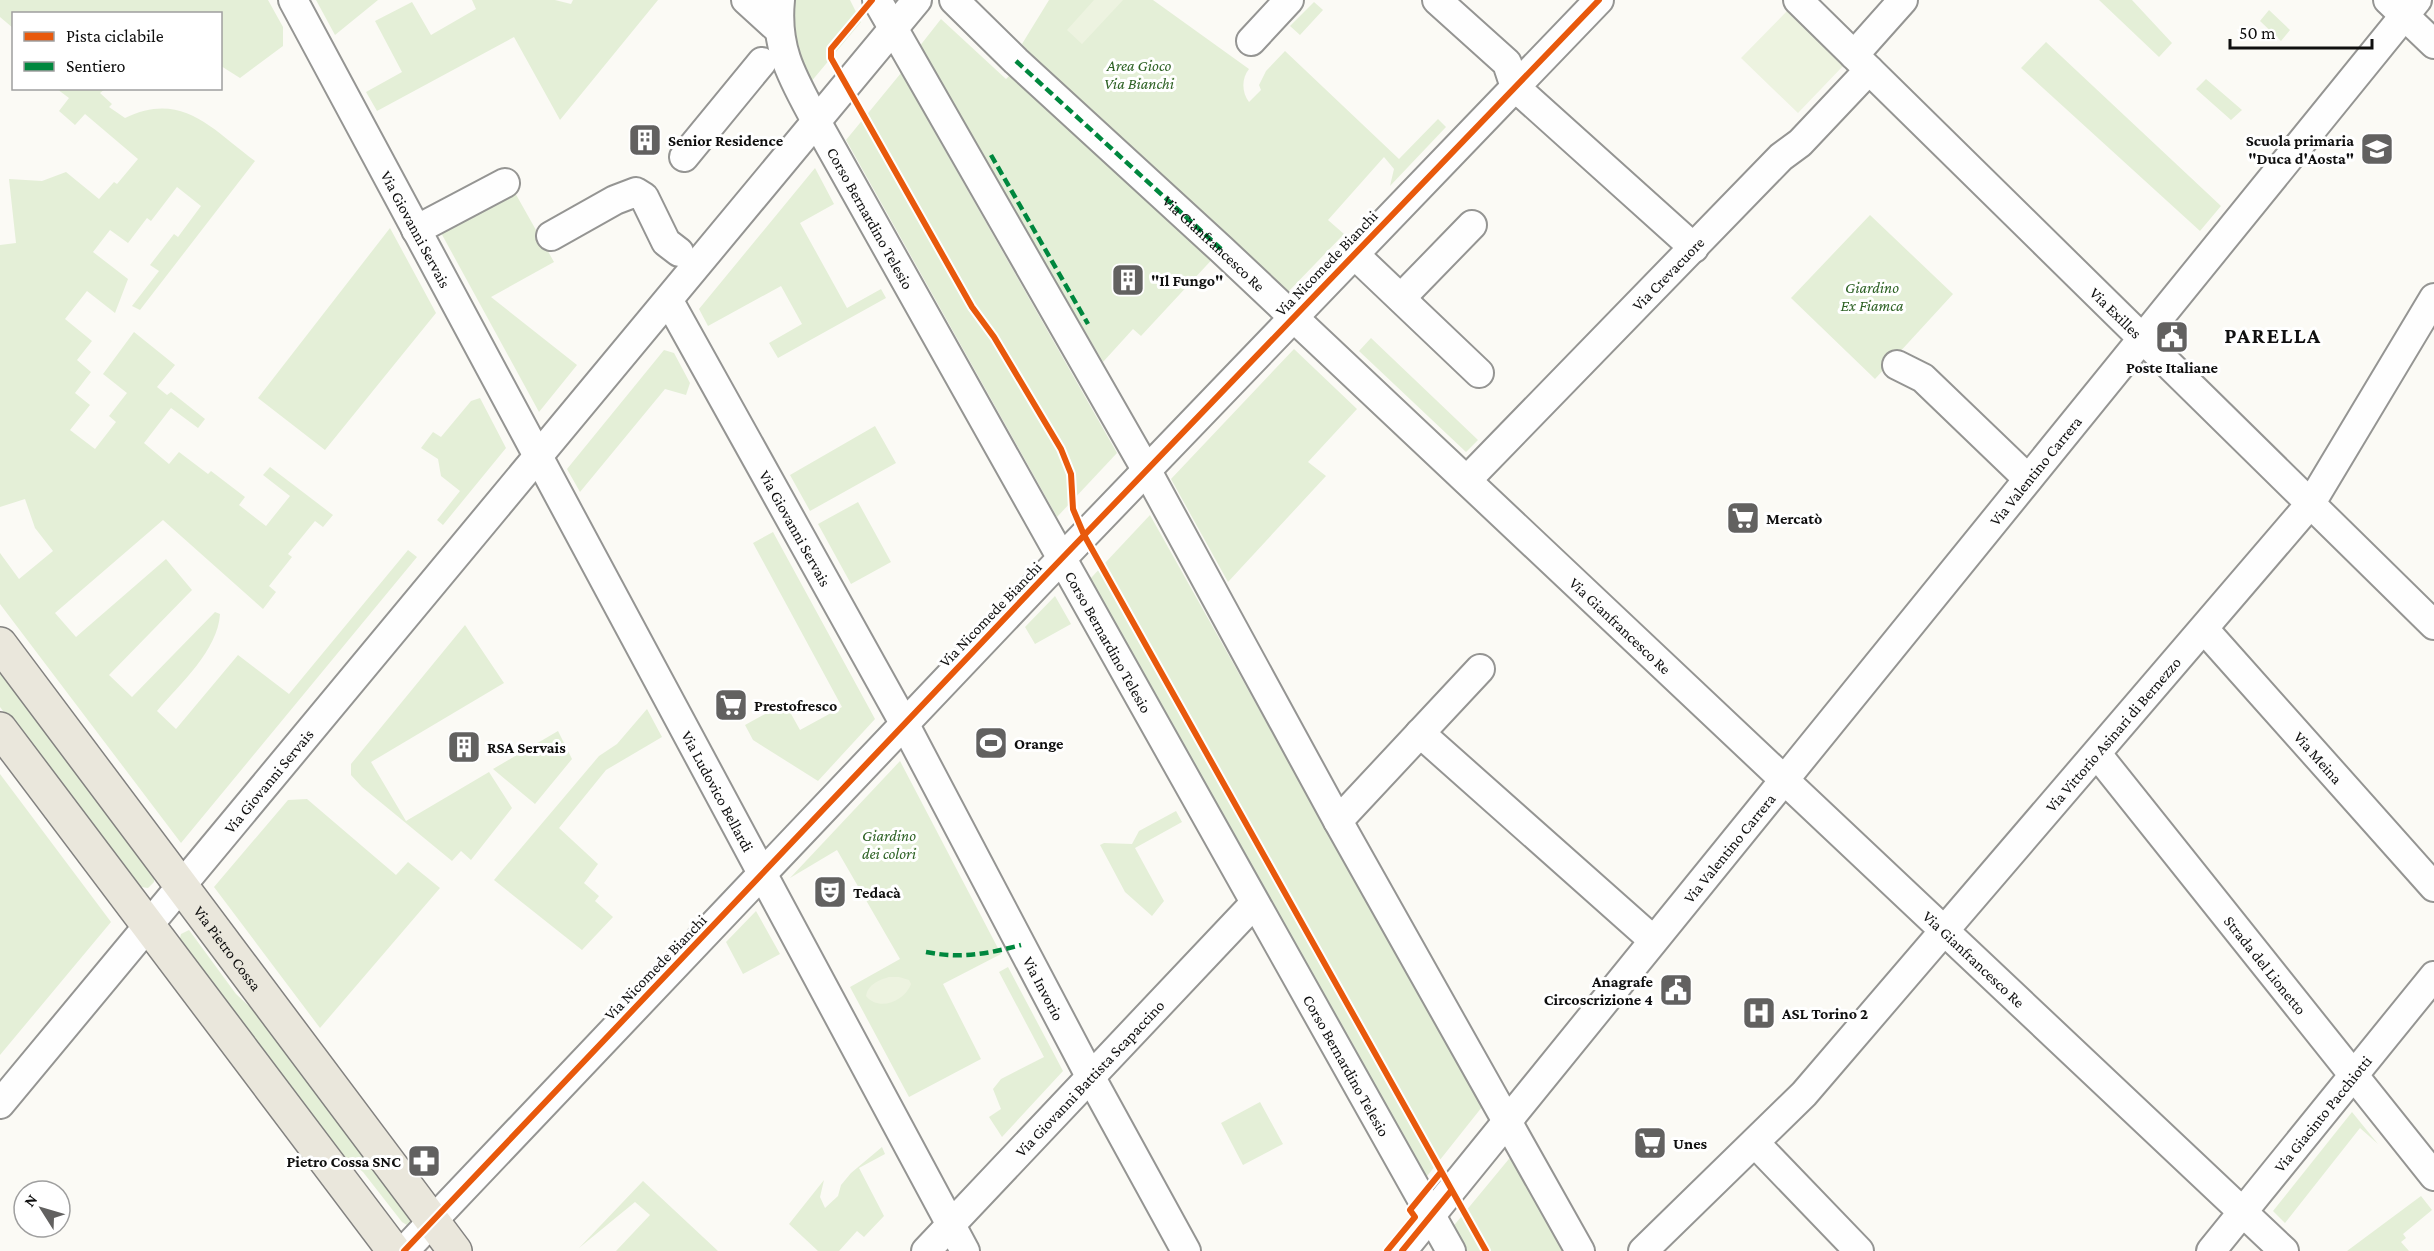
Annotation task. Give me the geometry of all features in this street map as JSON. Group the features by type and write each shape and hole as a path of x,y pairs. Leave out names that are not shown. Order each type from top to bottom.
{"main road":[{"name":"Via Pietro Cossa","path":"0,644 455,1251"},
{"path":"0,729 394,1251"}],"street":[{"name":"Via Giovanni Servais","path":"293,0 538,458"},
{"path":"746,0 778,28"},
{"name":"Corso Bernardino Telesio","path":"780,0 778,28 786,60 816,121 1451,1251"},
{"path":"877,0 1147,471 1338,821 1580,1251"},
{"name":"Via Giovanni Servais","path":"0,1104 917,0"},
{"name":"Via Gianfrancesco Re","path":"954,0 1016,61 1221,249 2284,1251"},
{"path":"1251,41 1289,0"},
{"path":"1437,0 1508,63 1515,87 1694,248"},
{"name":"Via Nicomede Bianchi","path":"404,1251 904,723 1599,0"},
{"name":"Via Exilles","path":"1798,0 2434,625"},
{"name":"Via Crevacuore","path":"1467,480 1781,157 1800,143 1862,62 1904,0"},
{"path":"2403,5 2434,44"},
{"name":"Via Valentino Carrera","path":"1402,1251 2142,339 2403,5"},
{"path":"684,157 762,62"},
{"path":"416,230 505,183"},
{"path":"551,236 615,200 636,192 644,196 666,242 679,252"},
{"path":"1401,298 1472,225"},
{"path":"1354,254 1479,373"},
{"name":"Via Giovanni Servais","path":"669,301 904,723"},
{"name":"Via Vittorio Asinari di Bernezzo","path":"1643,1251 1804,1094 2311,503 2432,306"},
{"path":"1897,365 1923,378 2028,479"},
{"name":"Via Ludovico Bellardi","path":"538,458 965,1251"},
{"name":"Via Meina","path":"2204,629 2434,887"},
{"path":"1338,821 1480,669"},
{"name":"Via Invorio","path":"904,723 1090,1076 1186,1251"},
{"path":"1420,733 1653,940"},
{"name":"Strada del Lionetto","path":"2097,754 2434,1176"},
{"name":"Via Giovanni Battista Scapaccino","path":"926,1251 1254,904"},
{"name":"Via Giacinto Pacchiotti","path":"2211,1251 2434,976"},
{"path":"1755,1143 1859,1251"}],"green space":[{"path":"0,0 268,0 283,27 283,46 240,78 222,67 222,12 12,12 12,27 0,17"},
{"path":"316,0 378,0 335,35"},
{"path":"472,0 555,0 571,4 573,0 658,0 560,120 514,37 377,111 366,92 402,72 375,21 412,2 431,35 476,9"},
{"path":"791,0 850,0 861,22 810,83 793,57"},
{"name":"Area Gioco Via Bianchi","path":"1049,0 1153,0 1249,69 1243,86 1249,102 1261,90 1259,85 1266,71 1285,51 1399,159 1438,119 1446,127 1390,186 1394,169 1384,157 1328,220 1344,234 1288,292 1231,239 1141,336 1133,329 1103,362 919,47 941,19 1006,79 1031,54 1022,44"},
{"path":"1094,0 1123,0 1082,44 1067,30"},
{"path":"2099,0 2132,0 2172,43 2159,57"},
{"path":"1314,2 1323,10 1300,35 1290,26"},
{"path":"2269,10 2290,30 2281,41 2260,21"},
{"path":"1787,11 1844,65 1798,113 1741,58"},
{"path":"2046,42 2221,206 2200,231 2021,68"},
{"path":"901,73 1117,453 1057,517 846,140"},
{"path":"2206,79 2242,110 2231,120 2196,89"},
{"path":"58,90 104,90 100,93 112,104 109,107 125,118 145,110 163,108 180,111 210,126 255,161 140,310 132,306 159,271 150,265 174,234 178,237 201,206 177,187 151,221 147,218 128,243 110,230 93,252 128,279 115,313 87,291 65,319 92,341 77,360 91,372 75,393 90,405 70,430 95,449 116,422 109,416 127,393 103,374 134,332 175,365 157,387 167,395 171,392 205,419 198,428 171,408 144,443 169,464 179,452 208,474 211,471 245,497 239,505 266,526 290,496 263,475 270,467 333,515 323,527 315,521 288,554 292,557 269,586 276,592 263,609 163,520 55,613 76,637 166,559 192,590 109,675 132,697 215,612 220,614 213,641 187,678 157,711 176,729 238,655 289,694 408,550 417,557 181,843 0,604 0,553 19,579 53,551 35,528 25,499 0,507 0,245 16,243 9,179 42,181 66,172 99,199 114,182 117,184 138,159 85,114 75,125 59,111 69,98"},
{"path":"815,168 834,204 800,223 847,308 881,289 886,298 778,358 769,343 802,324 781,286 708,326 699,309"},
{"path":"514,191 554,262 491,297 577,365 539,412 440,231"},
{"name":"Giardino Ex Fiamca","path":"1870,215 1953,294 1875,379 1791,298"},
{"path":"390,228 436,313 325,450 258,398"},
{"path":"1371,338 1478,440 1466,452 1359,351"},
{"path":"1294,349 1357,409 1308,462 1326,476 1228,582 1171,479"},
{"path":"664,350 674,353 690,383 686,395 665,389 580,492 567,469"},
{"path":"480,398 506,448 443,525 437,520 460,491 441,476 438,459 421,448 433,432 441,437 471,401"},
{"path":"875,426 896,463 810,511 790,475"},
{"path":"858,502 891,562 851,584 818,524"},
{"path":"1150,515 1482,1107 1424,1180 1090,579"},
{"path":"773,532 875,719 818,781 753,740 745,725 785,703 800,730 842,707 753,543"},
{"path":"1055,596 1071,624 1035,644 1025,627"},
{"path":"465,625 504,683 371,762 406,821 489,772 512,808 471,860 461,851 452,861 362,787 351,775 351,764"},
{"path":"0,669 154,874 154,882 148,888 141,887 76,801 61,787 0,707"},
{"path":"647,709 662,737 606,770 559,828 598,864 584,883 599,896 595,901 613,917 582,950 494,880 599,756 617,744"},
{"path":"558,731 572,759 535,804 493,769"},
{"name":"Giardino dei colori","path":"900,761 1001,954 943,984 981,1059 909,1097 850,987 900,959 837,850 790,878"},
{"path":"0,774 111,922 0,1055"},
{"path":"307,799 396,875 408,862 440,888 320,1028 214,887 288,800"},
{"path":"1176,811 1182,822 1135,848 1164,901 1152,916 1125,892 1100,845 1104,843 1132,844 1139,831"},
{"path":"756,911 780,954 743,974 726,942"},
{"path":"189,930 236,994 263,1019 415,1222 410,1227 402,1222 363,1172 337,1152 179,942 181,934"},
{"path":"1008,967 1063,1071 1002,1137 989,1117 1001,1109 993,1089 1001,1079 1044,1057 999,972"},
{"path":"889,977 909,980 911,984 903,995 891,1002 884,1004 871,1001 866,996 867,992 878,981"},
{"path":"1260,1102 1283,1144 1243,1165 1221,1123"},
{"path":"2352,1112 2378,1144 2360,1128 2285,1223 2273,1211"},
{"path":"882,1147 885,1154 859,1168 884,1216 864,1237 857,1231 839,1251 818,1251 789,1224 824,1180 820,1197 825,1208 838,1196 841,1185 851,1173"},
{"path":"1513,1154 1565,1251 1464,1251 1451,1229"},
{"path":"643,1181 718,1251 616,1251 650,1215 635,1202 579,1248"},
{"path":"2421,1196 2432,1210 2403,1234 2406,1238 2401,1242 2409,1251 2347,1251"}],"marked path":[{"path":"1016,61 1221,249"},
{"path":"991,155 1088,324"},
{"path":"926,952 951,955 974,954 1021,945"}],"cycle path":[{"path":"872,0 831,49 831,58 972,307 994,337 1061,449 1071,474 1073,509 1084,535 1486,1251"},
{"path":"404,1251 1043,578 1599,0"},
{"path":"1387,1251 1415,1217 1410,1210 1441,1172"},
{"path":"1402,1251 1451,1191"}],"place":[{"name":"Senior Residence","path":"645,140"},
{"name":"Scuola primaria \"Duca d'Aosta\"","path":"2377,149"},
{"name":"\"Il Fungo\"","path":"1128,280"},
{"name":"Poste Italiane","path":"2172,337"},
{"name":"Mercatò","path":"1743,518"},
{"name":"Prestofresco","path":"731,705"},
{"name":"Orange","path":"991,743"},
{"name":"RSA Servais","path":"464,747"},
{"name":"Tedacà","path":"830,892"},
{"name":"Anagrafe Circoscrizione 4","path":"1676,990"},
{"name":"ASL Torino 2","path":"1759,1013"},
{"name":"Unes","path":"1650,1143"},
{"name":"Pietro Cossa SNC","path":"424,1161"}],"district":[{"name":"PARELLA","path":"2273,335"}]}
